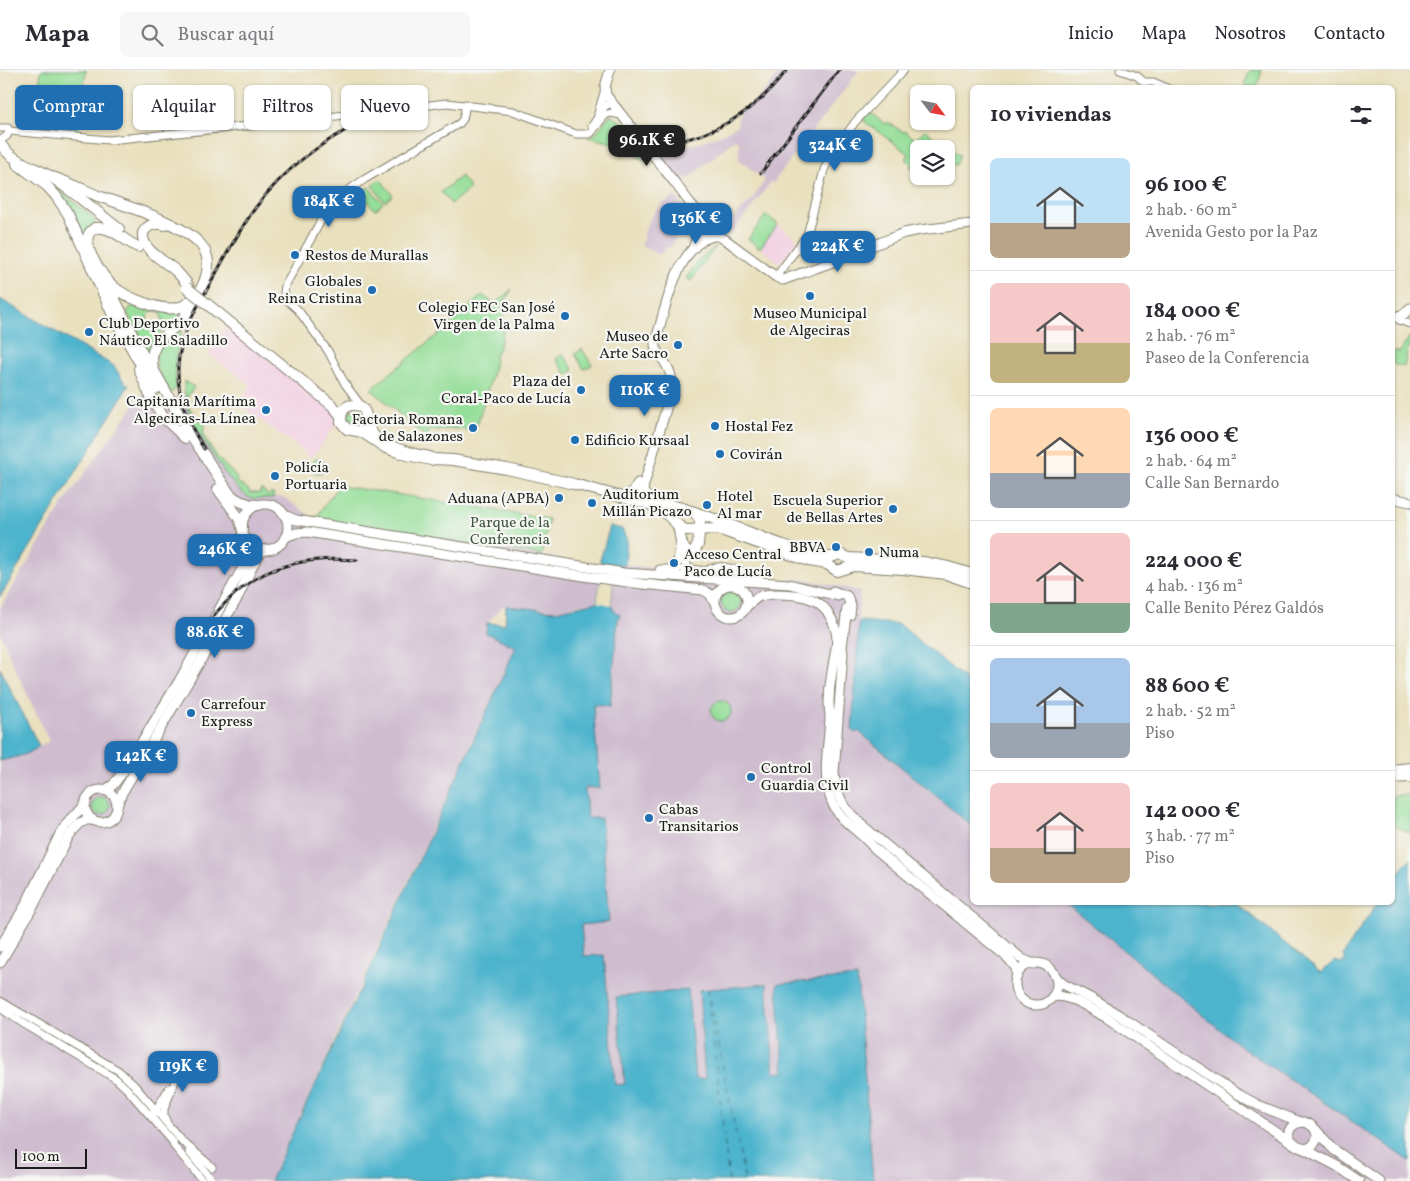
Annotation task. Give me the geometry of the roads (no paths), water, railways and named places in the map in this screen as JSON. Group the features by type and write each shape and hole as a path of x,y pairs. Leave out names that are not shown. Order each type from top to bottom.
{"highway":[{"path":"2,140 12,157 49,176 170,224 201,245 207,258 207,272 203,286 184,317 157,342 151,358 153,369 187,429 229,493 235,499 246,504 259,504"},
{"path":"0,159 17,164 54,182 72,194 333,406 358,406 365,413 368,426 379,441 401,450 434,459"},
{"path":"17,164 47,186 62,204 73,224 149,393 163,417 186,438"},
{"path":"49,176 75,194 187,286"},
{"path":"140,362 123,328 123,308 136,300 168,309 179,308 186,304 198,291 203,275 203,258 200,249 195,244 169,227 159,224 151,225 144,233 145,243 152,252 176,272 187,286"},
{"path":"138,247 106,227 96,228 89,234 87,239 91,254 149,366 153,369"},
{"path":"100,270 114,287 142,302"},
{"path":"124,336 225,500 240,518 242,526"},
{"path":"149,393 162,399"},
{"path":"348,406 342,422 345,427 362,432 375,442 394,451 431,460 487,465 574,484 578,483 634,498 659,508 686,530 707,526"},
{"path":"356,431 364,426 365,413"},
{"path":"641,485 645,495 696,515 707,526"},
{"path":"634,498 657,501"},
{"path":"686,558 691,552 684,550 680,531 676,523 682,514 696,515"},
{"path":"696,515 700,522 707,526 743,533 821,556 832,562 837,571 850,566 925,571 946,574 970,582"},
{"path":"686,558 707,526"},
{"path":"832,562 837,554 923,562 970,573"},
{"path":"844,556 847,561 844,569"},
{"path":"1395,770 1410,768"},
{"path":"1395,778 1410,777"}],"main road":[{"path":"610,70 605,89 606,95 694,207 701,222 703,235 718,236 726,240 775,275 789,278 904,233 970,224"},
{"path":"634,498 632,492 641,485 672,388 672,377 663,359 655,349 655,344 672,283 693,248 700,240 718,233 720,223 717,217 712,214 701,222 693,248"},
{"path":"720,228 775,275"},
{"path":"1395,320 1410,310"},
{"path":"641,485 668,382 668,376 660,356"},
{"path":"1395,494 1410,497"},
{"path":"1395,499 1410,502"},
{"path":"0,963 34,906 68,836 79,824 86,820 100,822 109,819 115,813 122,793 237,599 256,559 261,552 279,544 285,537 287,528 281,511 275,506 259,504 248,512 242,526 248,541 254,547 267,549"},
{"path":"284,515 296,520 624,573 643,575 705,575 789,584 816,601 833,617 839,617 844,614 847,608"},
{"path":"285,537 307,532 590,577 703,590 712,596 720,614 730,618 739,615 760,596 823,588 842,593 850,600 851,606 843,654 834,773 836,788 842,803 850,814 869,831 1022,958 1034,964"},
{"path":"681,538 688,571 705,575 742,572"},
{"path":"93,820 87,812 86,803 88,796 93,792 105,790 113,785 123,772 188,666 242,569 248,553 248,541"},
{"path":"624,573 638,570 673,570 686,558"},
{"path":"705,575 715,568 736,570 766,577 775,582"},
{"path":"643,575 659,579 788,589 838,596 845,600 847,608 842,647 843,654"},
{"path":"714,602 720,590 732,585 741,589 745,594 746,608"},
{"path":"801,591 817,608 827,622 831,633 832,670 827,771 829,794 836,809 844,820 873,847 1008,958 1016,968 1017,977"},
{"path":"832,670 836,653 837,635 826,605 828,600 838,596"},
{"path":"105,790 114,796 117,806"},
{"path":"0,947 25,906 60,834 86,803"},
{"path":"1056,976 1057,987 1047,1002 1032,1005 1024,1002 1019,997 1015,984 1017,977 1024,968 1034,964 1042,964 1048,968 1056,976 1063,984 1119,1015 1236,1094 1300,1122 1308,1123 1316,1129 1333,1149 1379,1181"},
{"path":"1052,997 1060,996 1075,1000 1108,1018 1298,1146 1337,1166 1359,1181"},
{"path":"1300,1122 1293,1125 1289,1131 1290,1138 1298,1146 1306,1149 1314,1145 1317,1138 1316,1129"}],"street":[{"path":"775,275 807,235 824,170 829,159 855,122 904,70"},
{"path":"1120,70 1137,76 1144,82 1153,82 1160,85"},
{"path":"596,120 605,89"},
{"path":"0,128 8,128 2,140 109,140 447,103 513,111 576,134 583,134 591,133 606,115 612,103"},
{"path":"583,134 589,130 605,106 612,103"},
{"path":"348,406 342,378 328,351 298,310 287,300 284,292 285,286 325,213 334,202 347,190 460,123 464,113 461,109 463,104"},
{"path":"606,115 611,113 621,114"},
{"path":"1395,320 1410,324"},
{"path":"0,1000 118,1071 134,1085 174,1146 204,1181"},
{"path":"0,1008 116,1079 168,1125 210,1168 173,1142"},
{"path":"154,1114 168,1094"},
{"path":"154,1114 157,1102 168,1094"},
{"path":"168,1094 164,1113 168,1125"},
{"path":"182,1141 182,1144 213,1181"}],"water":[{"path":"0,299 114,366 125,383 129,385 0,597"},
{"path":"610,526 622,529 627,540 625,565 614,568 611,604 614,611 620,614 610,706 593,704 600,788 585,788 587,818 601,818 609,922 581,925 584,956 604,955 615,1085 625,1084 616,997 688,990 695,1079 705,1079 699,990 767,984 774,1073 784,1072 777,984 857,977 873,1181 270,1181 366,977 516,647 486,633 487,623 505,624 506,606 555,611 597,602 603,567 600,560"},
{"path":"859,621 899,624 970,683 970,824 858,731 856,733 852,730"},
{"path":"0,668 39,746 26,754 0,761"},
{"path":"1410,859 1410,1161 1239,1045 1068,905 1238,905 1321,973 1334,961 1343,963 1345,960 1343,955 1376,905 1395,905 1395,877"}],"railway":[{"path":"654,145 694,138 729,122 760,100 787,70"},
{"path":"761,173 839,70"},
{"path":"204,449 193,429 179,389 179,355 190,321 238,234 256,207 291,169 317,148 347,130"},
{"path":"196,639 228,600 246,585 264,574 284,566 306,561 330,559 357,560"}],"place":[{"name":"Restos de Murallas","path":"295,255"},
{"name":"Globales Reina Cristina","path":"372,290"},
{"name":"Museo Municipal de Algeciras","path":"810,296"},
{"name":"Colegio FEC San José Virgen de la Palma","path":"565,316"},
{"name":"Club Deportivo Náutico El Saladillo","path":"89,332"},
{"name":"Museo de Arte Sacro","path":"678,345"},
{"name":"Plaza del Coral-Paco de Lucía","path":"581,390"},
{"name":"Capitanía Marítima Algeciras-La Línea","path":"266,410"},
{"name":"Hostal Fez","path":"715,426"},
{"name":"Factoria Romana de Salazones","path":"473,428"},
{"name":"Edificio Kursaal","path":"575,440"},
{"name":"Covirán","path":"720,454"},
{"name":"Policía Portuaria","path":"275,476"},
{"name":"Aduana (APBA)","path":"559,498"},
{"name":"Auditorium Millán Picazo","path":"592,503"},
{"name":"Hotel Al mar","path":"707,505"},
{"name":"Escuela Superior de Bellas Artes","path":"893,509"},
{"name":"BBVA","path":"836,547"},
{"name":"Numa","path":"869,552"},
{"name":"Acceso Central Paco de Lucía","path":"674,563"},
{"name":"Carrefour Express","path":"191,713"},
{"name":"Control Guardia Civil","path":"751,777"},
{"name":"Cabas Transitarios","path":"649,818"}],"park label":[{"name":"Parque de la Conferencia","path":"510,530"}]}
